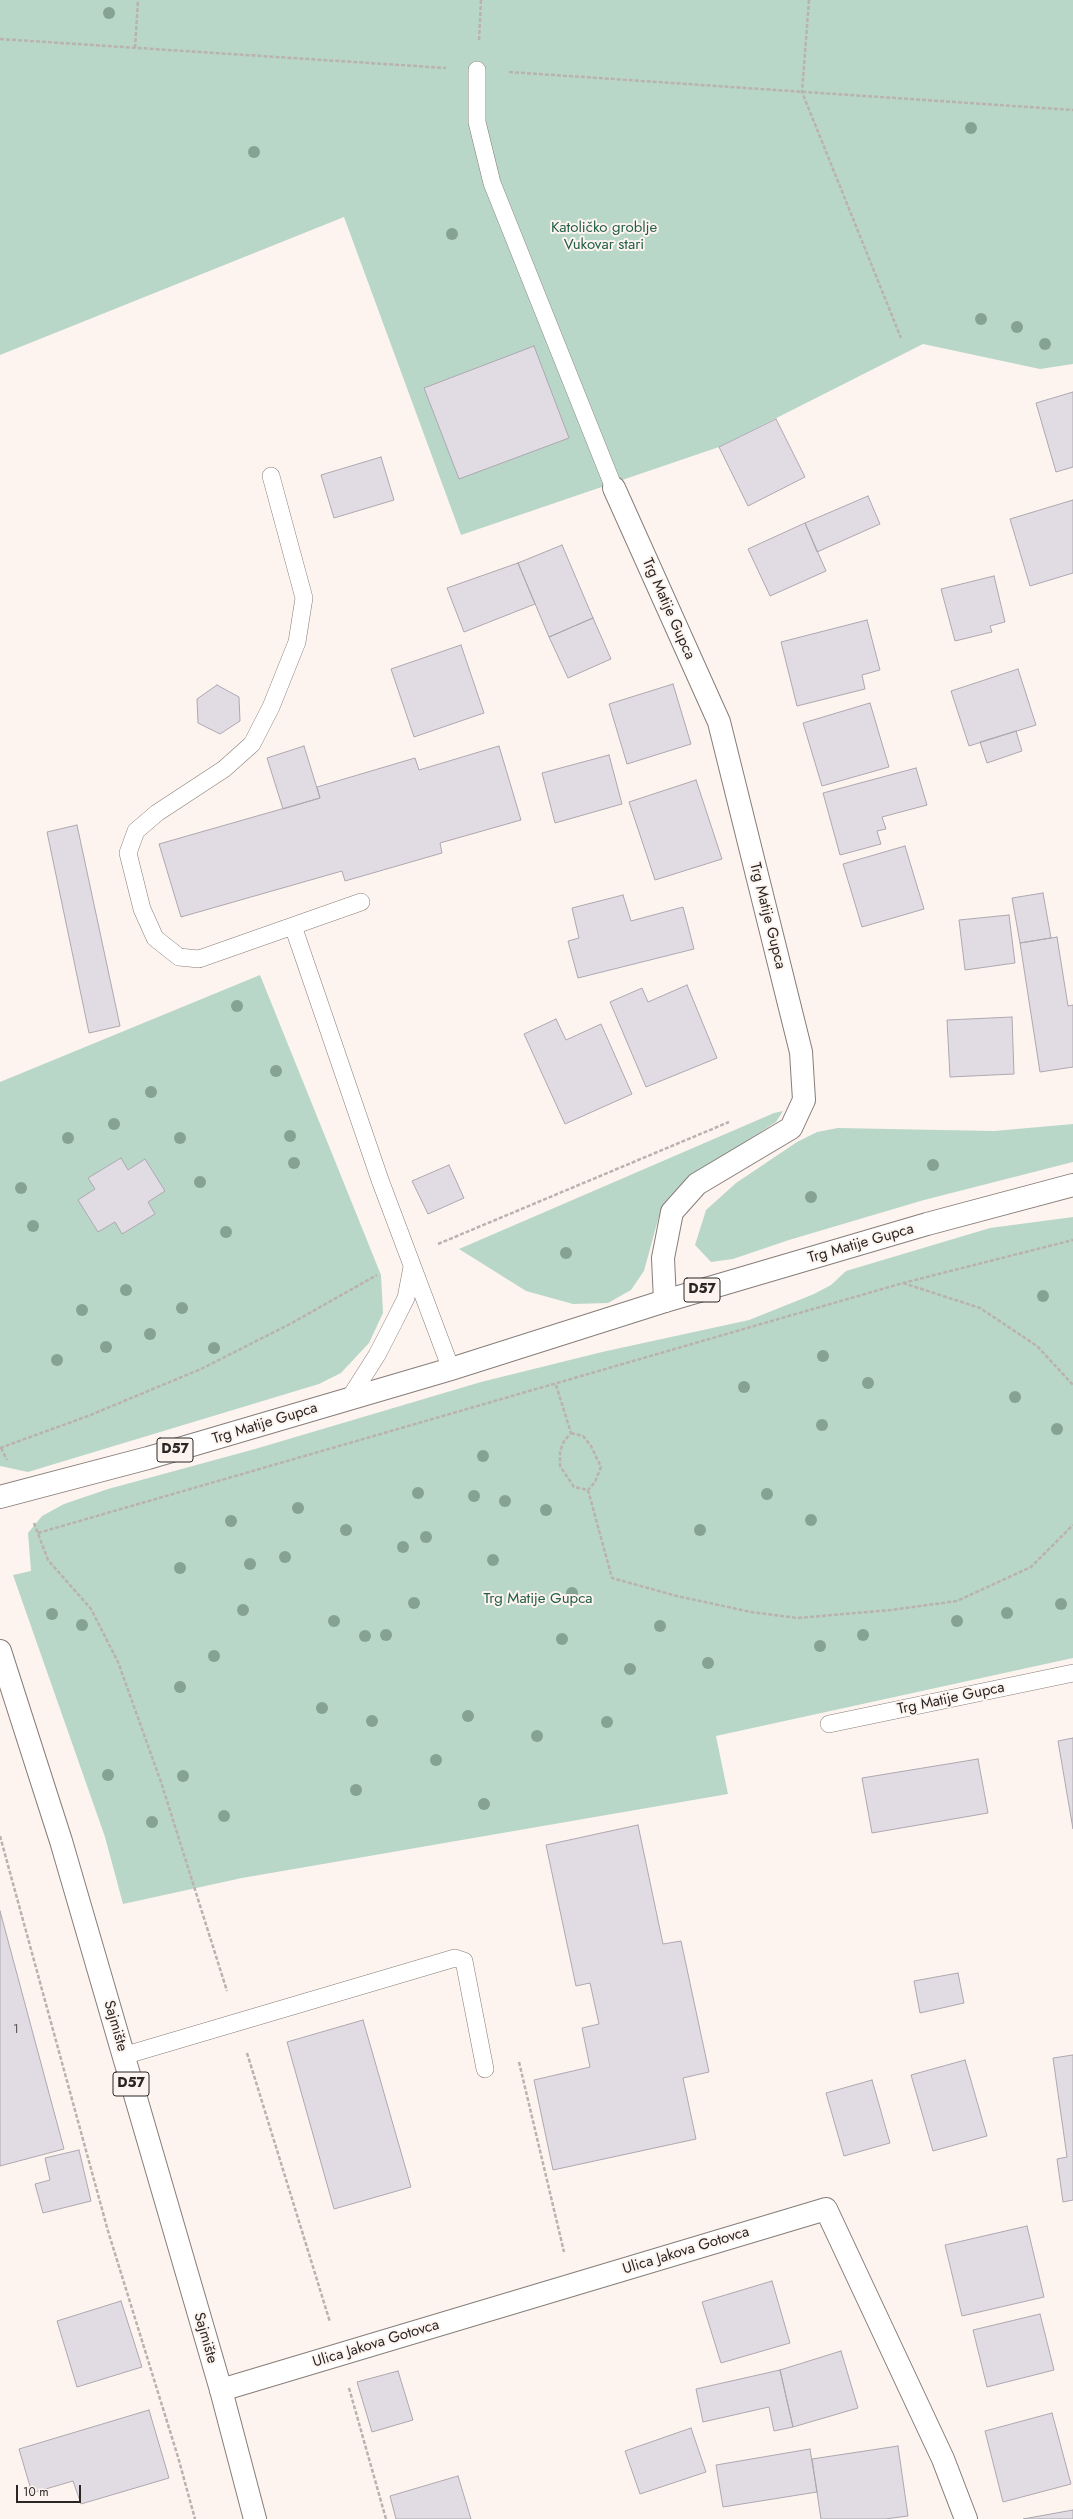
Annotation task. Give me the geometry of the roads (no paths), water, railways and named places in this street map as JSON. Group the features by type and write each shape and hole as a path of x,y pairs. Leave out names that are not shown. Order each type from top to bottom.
{"main road":[{"name":"Trg Matije Gupca","path":"614,488 719,722 801,1052 804,1100 790,1128 697,1184 672,1212 663,1258 665,1301"},
{"name":"Trg Matije Gupca","path":"0,1497 148,1458 451,1369 665,1301 928,1224 1068,1188"},
{"name":"Sajmište","path":"0,1652 61,1841 221,2390 255,2519"},
{"name":"Ulica Jakova Gotovca","path":"221,2390 340,2356 826,2209 943,2459 966,2519"}],"lane":[{"path":"477,70 477,122 492,183 614,488"},
{"path":"271,476 304,598 297,642 271,707 252,744 224,769 157,813 136,830 128,853 142,909 155,938 179,957 199,959 361,902"},
{"path":"293,926 380,1180 451,1369"},
{"path":"350,1398 377,1355 396,1320 406,1298 412,1266"},
{"name":"Trg Matije Gupca","path":"829,1724 1073,1673"},
{"path":"123,2056 455,1958 464,1961 485,2068"}],"park label":[{"name":"Katoličko groblje Vukovar stari","path":"604,236"}]}
